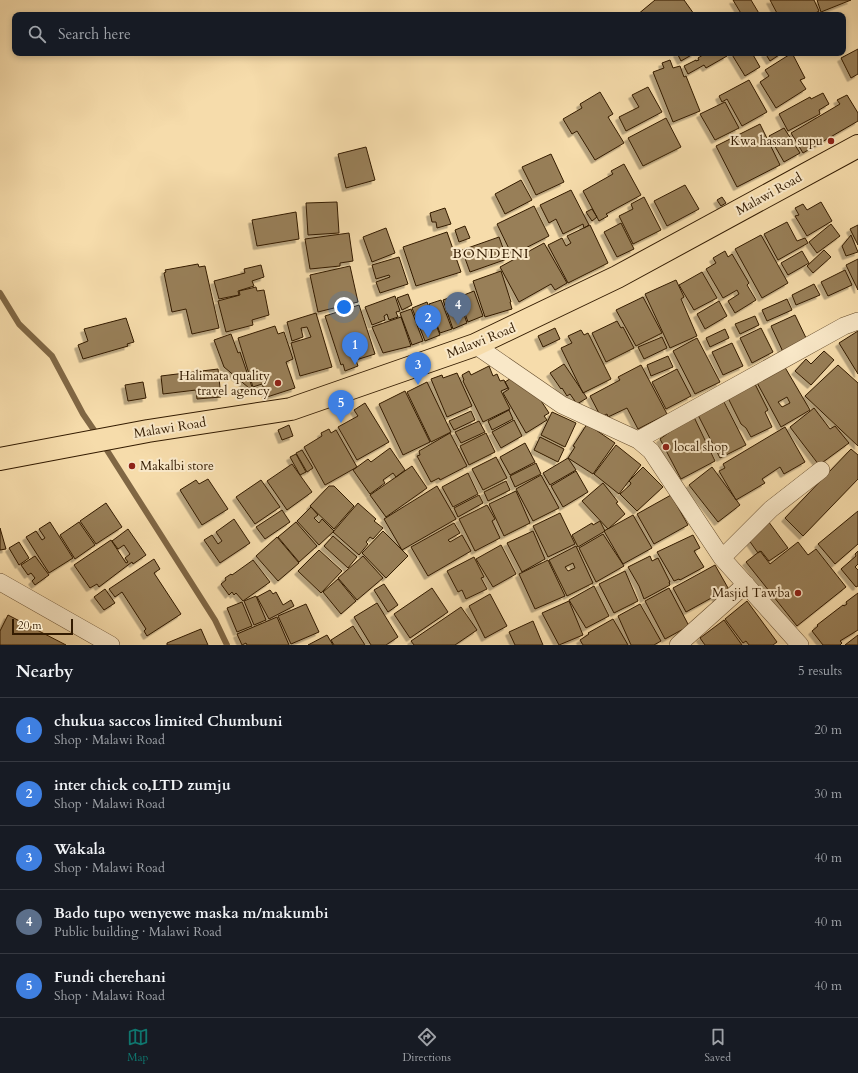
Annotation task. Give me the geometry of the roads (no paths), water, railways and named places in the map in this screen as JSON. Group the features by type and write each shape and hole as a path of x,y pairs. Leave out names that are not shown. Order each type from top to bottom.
{"main road":[{"name":"Malawi Road","path":"0,459 148,431 290,409 475,346 617,277 858,146"}],"street":[{"path":"638,440 844,326 858,321"},
{"path":"475,346 562,405 638,440 651,451 722,558 800,645"},
{"path":"722,558 771,509 821,470"},
{"path":"0,582 111,645"},
{"path":"678,645 746,584"}],"waterway":[{"path":"0,293 19,324 52,356 83,414 98,436"},
{"path":"103,444 215,620 227,645"}],"place":[{"name":"Kwa hassan supu","path":"831,141"},
{"name":"Bado tupo wenyewe maska m/makumbi","path":"458,325"},
{"name":"inter chick co,LTD zumju","path":"428,338"},
{"name":"chukua saccos limited Chumbuni","path":"355,365"},
{"name":"Halimata quality travel agency","path":"278,383"},
{"name":"Wakala","path":"418,385"},
{"name":"Fundi cherehani","path":"341,423"},
{"name":"local shop","path":"666,447"},
{"name":"Makalbi store","path":"132,466"},
{"name":"Masjid Tawba","path":"798,593"}],"district":[{"name":"BONDENI","path":"491,253"}]}
